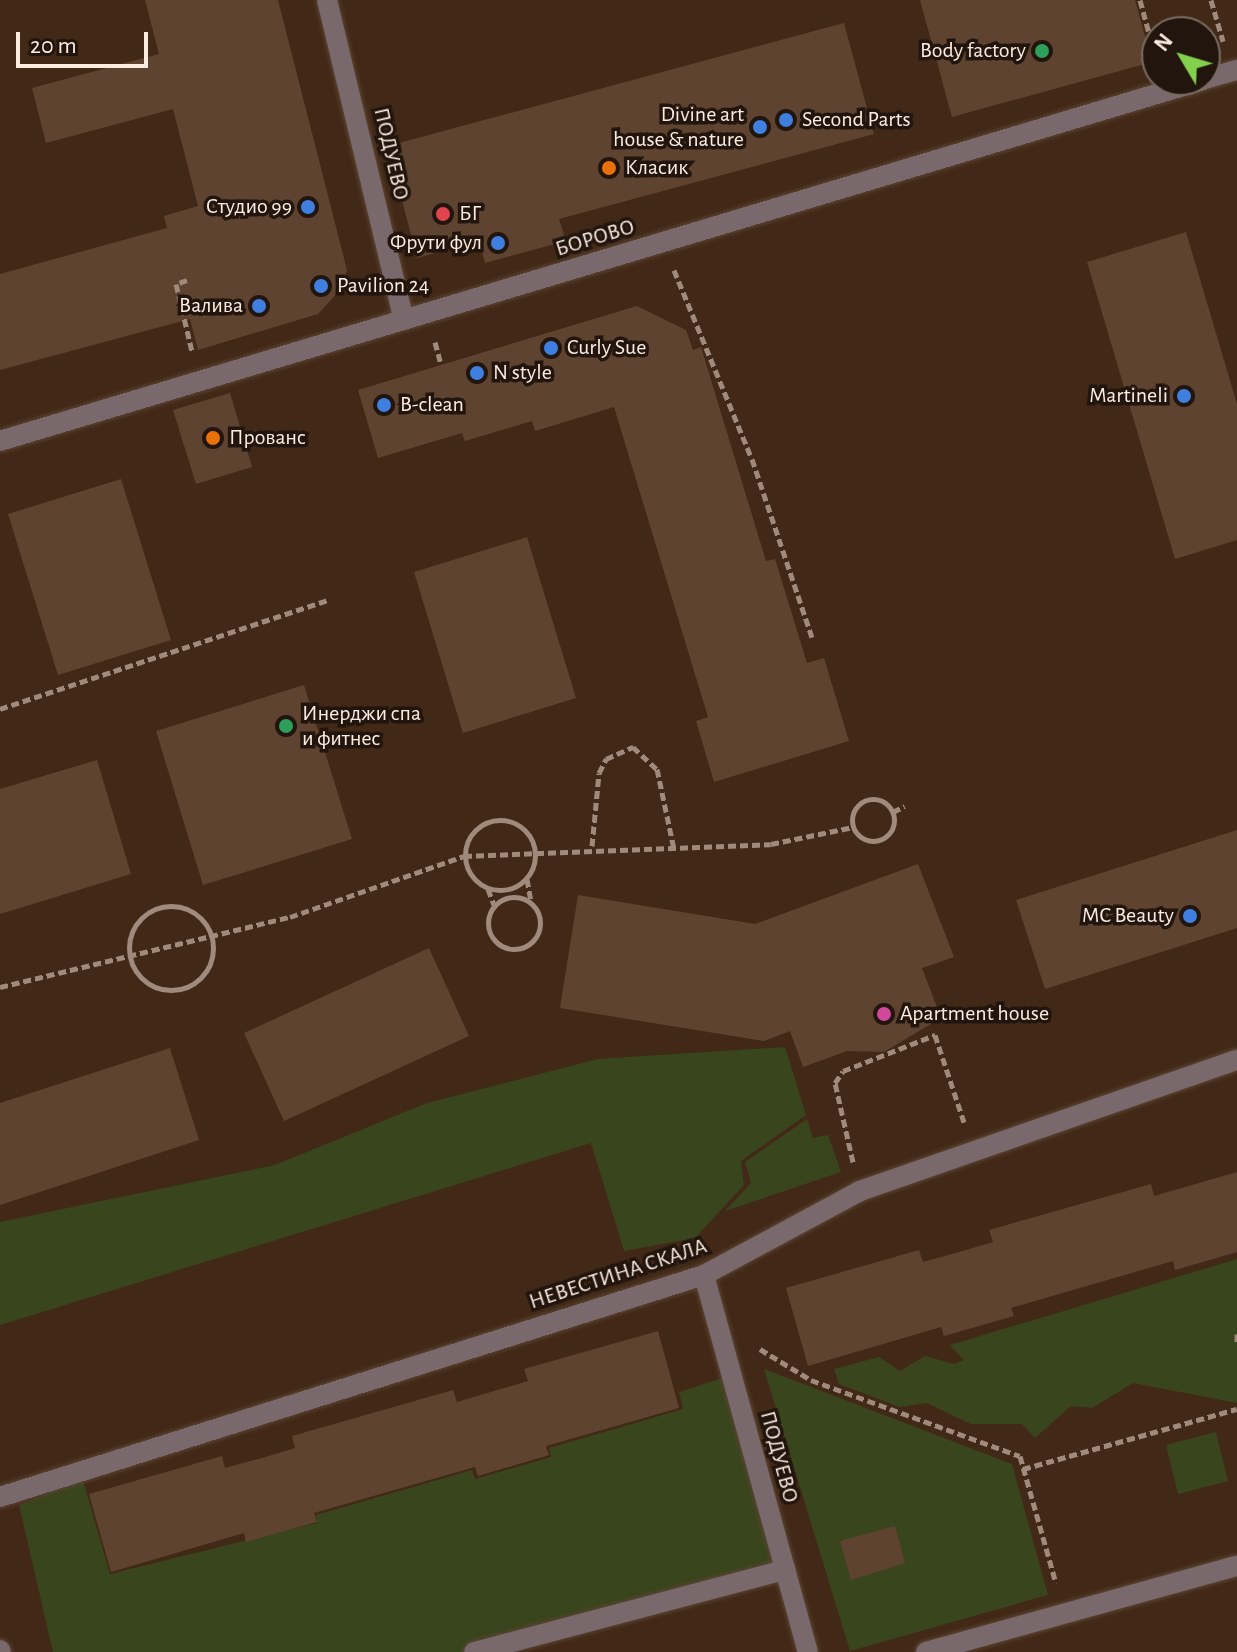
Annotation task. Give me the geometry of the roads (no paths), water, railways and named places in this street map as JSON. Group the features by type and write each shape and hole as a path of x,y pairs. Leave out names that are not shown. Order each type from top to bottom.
{"street":[{"name":"ПОДУЕВО","path":"327,0 404,320"},
{"name":"БОРОВО","path":"0,441 1151,96"},
{"name":"НЕВЕСТИНА СКАЛА","path":"0,1497 704,1275 860,1191 1237,1060"},
{"name":"ПОДУЕВО","path":"704,1275 808,1652"},
{"path":"926,1652 1237,1566"},
{"path":"474,1652 785,1570"}],"place":[{"name":"Body factory","path":"1042,51"},
{"name":"Second Parts","path":"786,120"},
{"name":"Divine art house & nature","path":"760,127"},
{"name":"Класик","path":"609,168"},
{"name":"Студио 99","path":"308,207"},
{"name":"БГ","path":"443,214"},
{"name":"Фрути фул","path":"498,243"},
{"name":"Pavilion 24","path":"321,286"},
{"name":"Валива","path":"259,306"},
{"name":"Curly Sue","path":"551,348"},
{"name":"N style","path":"477,373"},
{"name":"Martineli","path":"1184,396"},
{"name":"B-clean","path":"384,405"},
{"name":"Прованс","path":"213,438"},
{"name":"Инерджи спа и фитнес","path":"286,726"},
{"name":"MC Beauty","path":"1190,916"},
{"name":"Apartment house","path":"884,1014"}]}
